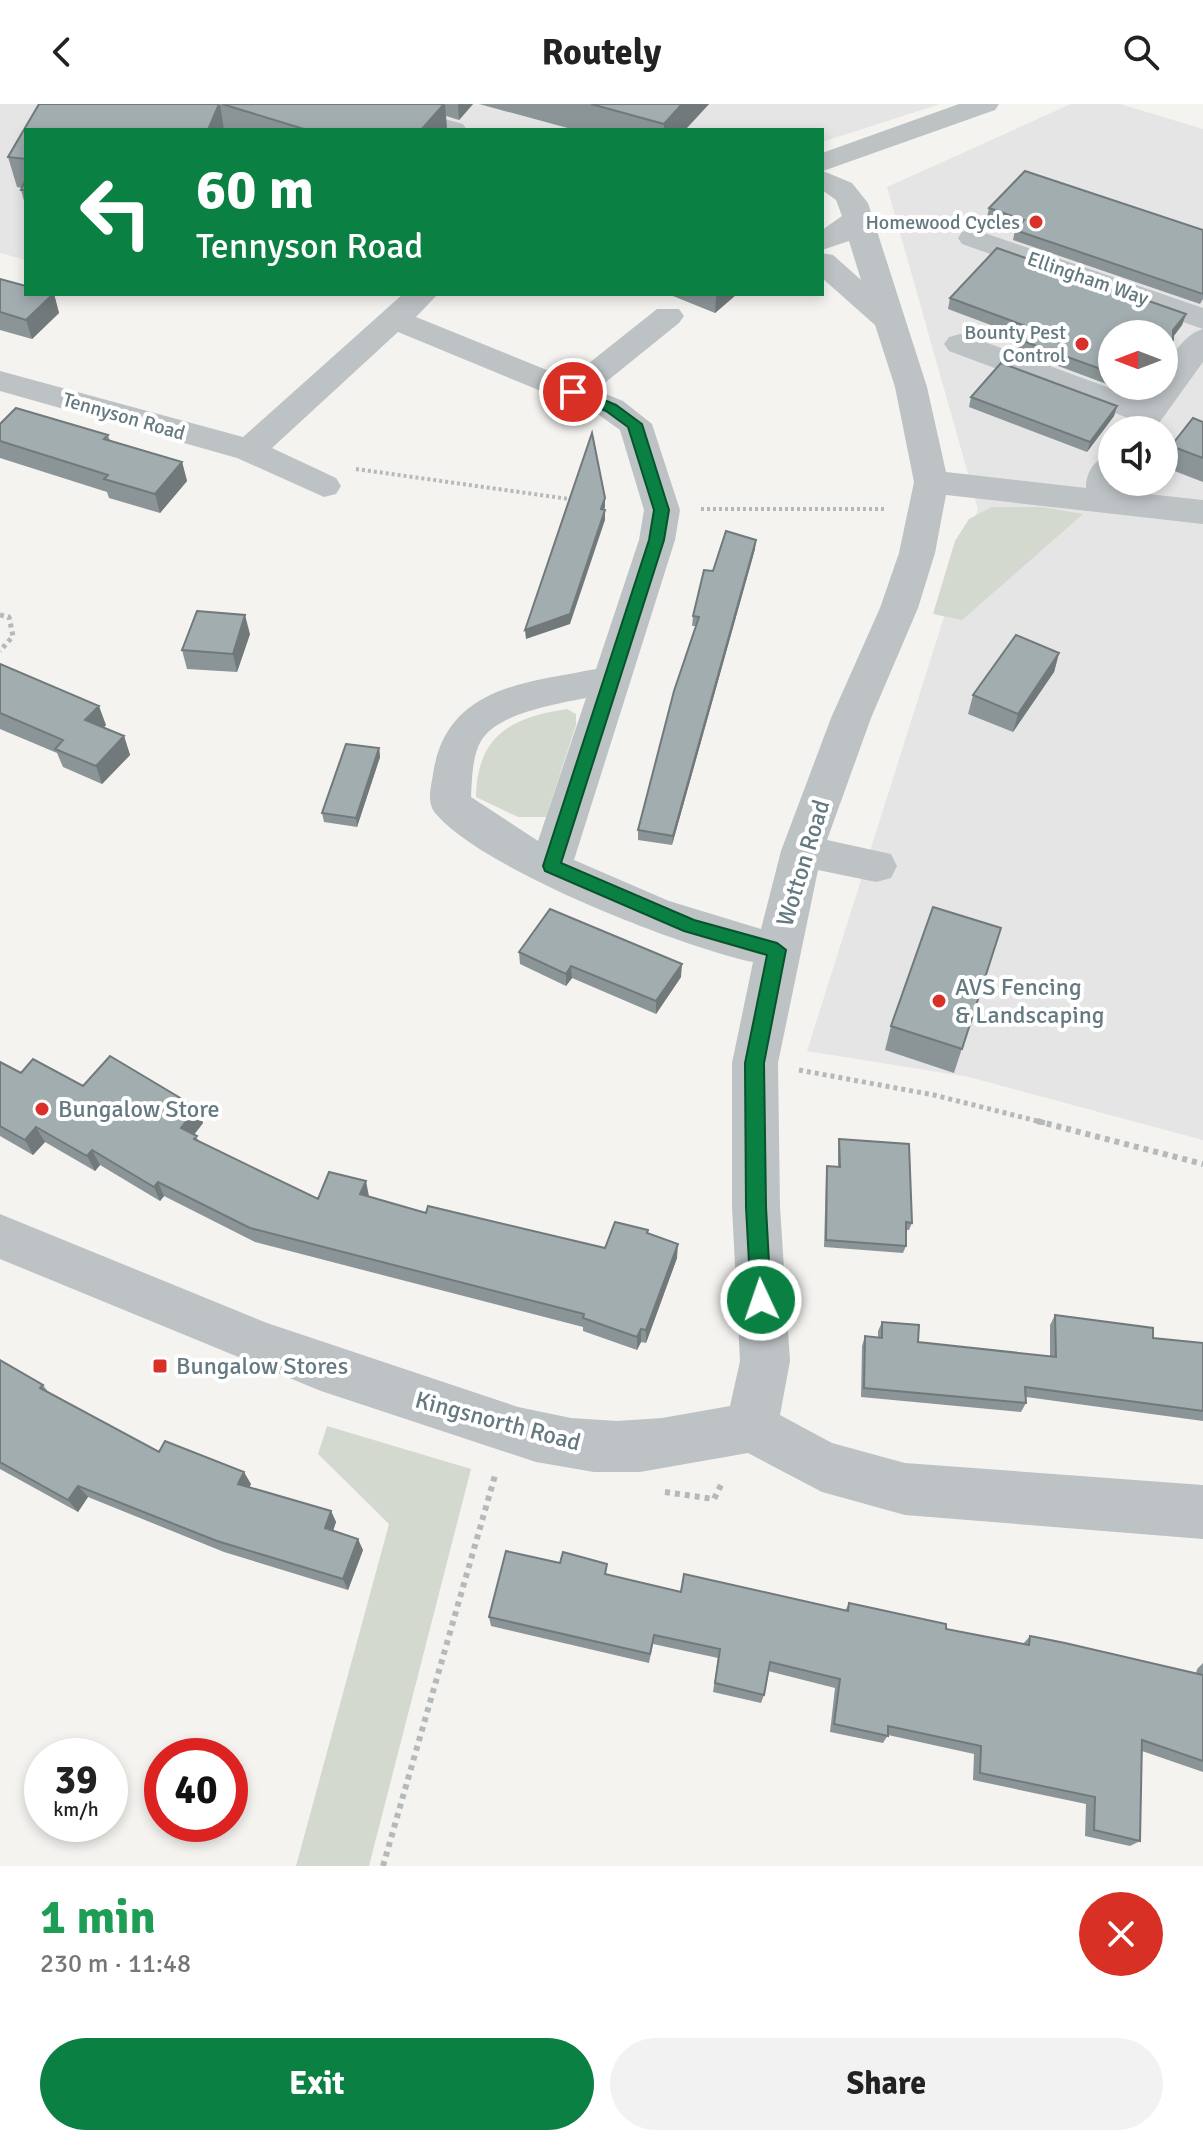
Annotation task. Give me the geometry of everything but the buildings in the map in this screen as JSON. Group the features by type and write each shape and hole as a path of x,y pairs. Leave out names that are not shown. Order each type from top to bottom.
{"street":[{"path":"359,104 446,128"},
{"path":"824,162 985,104"},
{"path":"824,240 842,233 855,208 858,179 909,132"},
{"path":"824,182 855,208"},
{"name":"Wotton Road","path":"752,1427 765,1361 756,1207 755,1063 777,950 802,851 851,718 899,608 917,553 928,495 911,387 855,208"},
{"name":"Ellingham Way","path":"973,238 1203,319"},
{"name":"Wotton Road","path":"824,264 888,320"},
{"path":"249,450 420,296"},
{"path":"573,392 668,316"},
{"path":"394,319 611,408 635,424 662,510 657,540 551,866"},
{"path":"1146,416 1203,339"},
{"path":"960,344 1128,416"},
{"name":"Tennyson Road","path":"0,381 249,450 324,486"},
{"path":"928,495 1103,501 1203,512"},
{"path":"1103,496 1103,501"},
{"path":"612,679 506,705 473,721 463,737 450,803 464,818 551,866 690,926 777,950"},
{"path":"802,851 876,866"},
{"name":"Kingsnorth Road","path":"0,1236 225,1331 358,1381 510,1429 571,1444 634,1448 684,1442 752,1427"},
{"path":"752,1427 822,1466 905,1489 1203,1512"}],"path":[{"path":"324,486 355,469 586,501"},
{"path":"662,510 928,495"},
{"path":"0,615 9,617 13,636 0,651"},
{"path":"755,1063 934,1095 1203,1164"},
{"path":"383,1866 412,1775 510,1429"}],"shaded area":[{"path":"0,104 940,104 824,141 824,128 24,128 24,259 0,253"},
{"path":"1071,104 1120,104 1203,129 1203,1140 969,1077 807,1051 978,509 887,187"},
{"path":"992,507 1041,507 1083,514 962,620 933,614 955,541 969,519"},
{"path":"567,709 576,714 576,725 546,817 518,817 476,797 483,759 490,744 501,733 529,718"},
{"path":"327,1426 471,1469 369,1866 296,1866 389,1524 318,1454"}],"place":[{"name":"Homewood Cycles","path":"1036,222"},
{"name":"Bounty Pest Control","path":"1082,344"},
{"name":"AVS Fencing & Landscaping","path":"939,1001"},
{"name":"Bungalow Store","path":"42,1109"},
{"name":"Bungalow Stores","path":"160,1366"}],"route":[{"path":"573,392 611,408 635,424 662,510 657,540 551,866 690,926 755,947 777,950 755,1063 756,1207 761,1300"}]}
